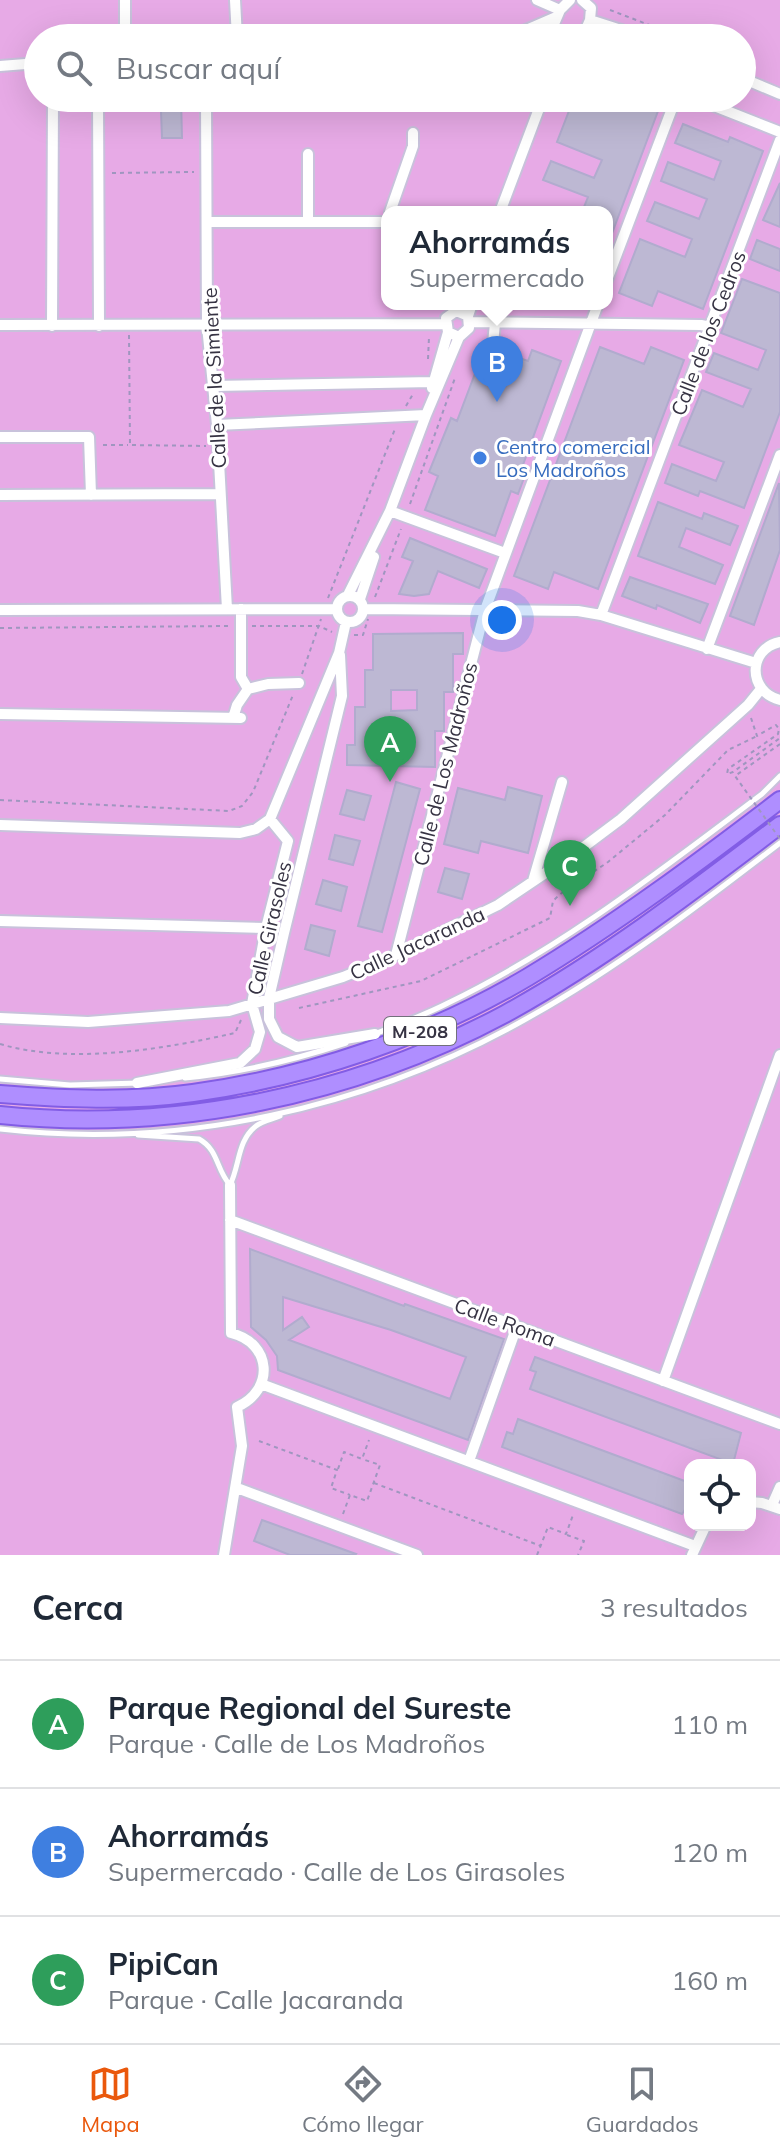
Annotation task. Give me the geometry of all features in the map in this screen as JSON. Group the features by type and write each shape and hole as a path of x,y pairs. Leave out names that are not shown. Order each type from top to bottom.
{"main road":[{"name":"M-208","path":"0,1094 65,1099 193,1093 303,1072 412,1035 527,978 637,906 780,800"},
{"name":"M-208","path":"0,1115 38,1119 135,1119 228,1109 327,1087 426,1051 505,1013 610,949 672,908 780,825"}],"street":[{"path":"125,0 125,24"},
{"path":"235,0 236,24"},
{"path":"537,0 557,17 557,24"},
{"path":"554,24 570,0"},
{"path":"582,0 591,8 588,24"},
{"path":"543,24 557,17"},
{"path":"590,20 602,24"},
{"path":"0,66 24,64"},
{"path":"756,84 780,94"},
{"path":"52,326 53,112"},
{"path":"98,112 99,326"},
{"name":"Calle de la Simiente","path":"206,112 207,326 217,425 227,609"},
{"path":"502,206 538,112"},
{"path":"613,264 671,112"},
{"path":"729,112 780,132"},
{"path":"392,206 413,146 413,133"},
{"name":"Calle de los Cedros","path":"601,615 780,140"},
{"path":"308,154 308,222"},
{"path":"209,222 381,222"},
{"path":"426,414 446,318 456,310"},
{"path":"460,310 469,319 495,323 711,327"},
{"path":"382,528 362,616 356,621 346,622 336,609 338,602 348,595 390,511 426,414 459,337 465,334 471,310"},
{"name":"Calle de Los Madroños","path":"396,955 485,610 596,310"},
{"path":"493,344 495,323"},
{"path":"0,325 430,324 446,328 459,337"},
{"path":"213,386 433,382"},
{"path":"217,425 426,414"},
{"path":"0,437 89,437 91,495"},
{"path":"707,649 780,455"},
{"path":"0,495 220,494"},
{"path":"390,511 505,553"},
{"path":"348,595 365,606 578,611 601,615 756,663"},
{"path":"241,609 241,677 248,689"},
{"path":"0,610 336,609"},
{"name":"Calle Girasoles","path":"137,1083 240,1063 255,1049 260,1032 252,1004 266,928 288,841 270,819 339,653 346,622"},
{"path":"780,642 766,648 754,672 761,689 768,696 780,700"},
{"name":"Calle Girasoles","path":"339,653 342,696 269,998 269,1019 278,1037 297,1047 375,1034"},
{"path":"0,714 237,718 237,705 248,689 268,684 299,683"},
{"name":"Calle Jacaranda","path":"0,1018 88,1022 229,1011 343,977 396,955 498,905 621,819 748,705 761,689"},
{"path":"533,881 562,782"},
{"path":"0,825 240,833 256,829 270,819"},
{"path":"288,841 305,844"},
{"path":"0,921 266,928"},
{"path":"663,1381 780,1055"},
{"path":"224,1555 242,1446 237,1407 249,1400 261,1384 264,1367 258,1351 247,1339 231,1333 230,1185"},
{"name":"Calle Roma","path":"230,1220 780,1424"},
{"path":"469,1461 517,1326"},
{"path":"261,1384 469,1461 694,1551 703,1531"},
{"path":"756,1503 776,1507 780,1487"},
{"path":"237,1488 417,1555"}],"lane":[{"path":"0,1079 70,1085 137,1083 221,1075 318,1052 375,1034 447,1004 540,953 635,890 780,778"},
{"path":"121,1134 212,1126 291,1111 388,1083 447,1058 524,1020 595,978 780,841"},
{"path":"0,1129 43,1134 121,1134 199,1139 215,1153 223,1178 230,1185 241,1146 256,1126 291,1111"}],"path":[{"path":"610,10 647,24"},
{"path":"97,173 207,172"},
{"path":"329,595 400,416 420,382 428,360 430,324"},
{"path":"129,326 130,445"},
{"path":"363,635 365,606 406,516 457,373"},
{"path":"90,445 218,446"},
{"path":"0,628 319,626 299,683 253,792 242,806 229,811 0,800"},
{"path":"748,705 757,736"},
{"path":"299,1008 421,981 550,918 553,901 559,895 608,862 665,815 728,750 769,727 776,725 779,729 778,734 728,769 727,774 780,738"},
{"path":"780,744 735,776 780,841"},
{"path":"0,1044 90,1054 147,1049 235,1033 241,1019"},
{"path":"362,1459 369,1440"},
{"path":"259,1441 337,1470"},
{"path":"344,1452 380,1465 367,1501 331,1488 337,1470 344,1452"},
{"path":"374,1483 541,1546"},
{"path":"343,1514 350,1495"},
{"path":"566,1534 573,1515"},
{"path":"537,1555 548,1527 584,1541 578,1555"}],"shaded area":[{"path":"0,0 780,0 780,1555 0,1555"}],"building":[{"path":"161,112 181,112 182,138 162,138"},
{"path":"569,112 658,112 613,231 613,206 584,206 588,197 543,180 551,161 594,178 602,160 557,142"},
{"path":"683,124 728,142 730,137 763,151 703,309 658,291 652,306 619,293 640,239 685,257 692,239 647,221 655,202 699,219 707,199 661,181 668,162 714,180 721,161 675,143"},
{"path":"780,183 780,227 763,220"},
{"path":"757,240 780,249 780,271 750,259"},
{"path":"742,279 780,293 780,412 744,508 700,491 698,496 665,483 672,464 716,481 724,462 679,445 702,390 743,407 751,389 706,372 714,353 758,370 766,350 721,333"},
{"path":"600,347 644,364 651,347 684,360 598,589 554,572 548,589 514,576"},
{"name":"Centro comercial Los Madroños","path":"532,350 561,361 520,473 525,475 518,494 511,491 495,536 425,510 438,476 429,472 451,418 457,421 482,355 496,360 499,351 528,361"},
{"path":"779,483 780,550 754,625 730,616"},
{"path":"658,502 702,519 704,513 738,526 730,545 686,528 679,547 723,565 715,584 638,556"},
{"path":"410,538 487,569 479,588 438,571 429,594 399,594 413,561 402,557"},
{"path":"630,577 708,604 700,623 657,605 656,609 622,596"},
{"path":"463,633 463,654 453,654 453,692 444,692 444,731 435,731 435,767 347,765 347,745 355,745 355,707 365,707 365,670 373,670 373,634","holes":["391,690 417,690 417,710 391,711","382,727 408,727 408,746 382,746"]},
{"path":"396,782 420,789 382,932 358,926"},
{"path":"508,787 542,796 528,853 481,841 478,853 444,844 458,788 505,800"},
{"path":"347,790 371,796 364,820 340,814"},
{"path":"335,835 360,841 353,865 329,859"},
{"path":"445,868 469,874 462,899 438,892"},
{"path":"323,880 347,887 341,911 316,904"},
{"path":"311,925 335,931 329,956 305,949"},
{"path":"250,1249 504,1339 468,1440 278,1370 277,1356 266,1340 251,1327","holes":["283,1297 466,1357 450,1399 289,1340 309,1327 302,1317 283,1330"]},
{"path":"535,1357 741,1433 734,1459 719,1459 530,1389 536,1372 530,1370"},
{"path":"518,1419 684,1481 684,1511 682,1514 502,1447 507,1432 513,1434"},
{"path":"262,1520 356,1554 290,1555 254,1541"}],"place":[{"name":"Ahorramás","path":"497,402"},
{"name":"Centro comercial Los Madroños","path":"480,458"},
{"name":"Parque Regional del Sureste","path":"390,782"},
{"name":"PipiCan","path":"570,906"}]}
